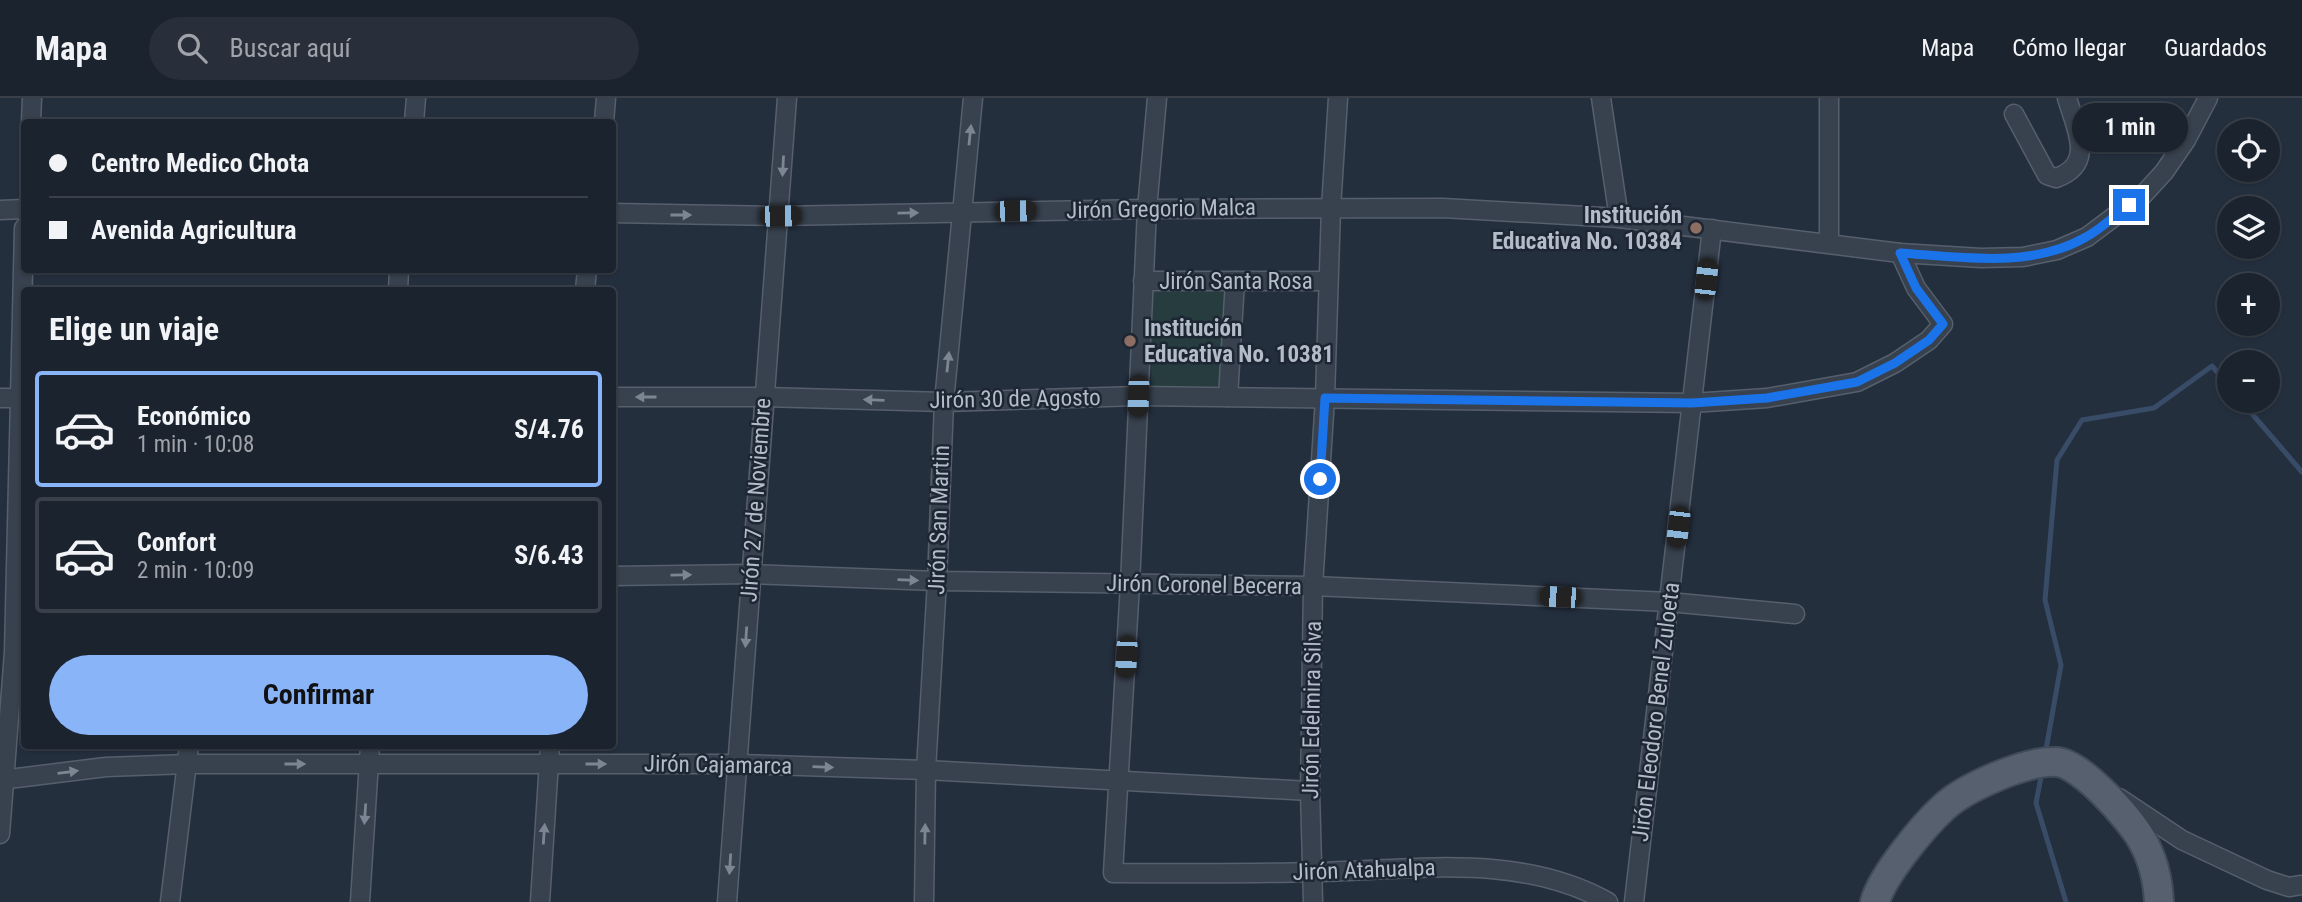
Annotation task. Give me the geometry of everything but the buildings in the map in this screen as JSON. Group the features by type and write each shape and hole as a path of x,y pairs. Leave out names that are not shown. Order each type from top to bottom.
{"main road":[{"path":"1874,899 1901,856 1945,806 1991,779 2028,765 2059,762 2088,777 2142,839 2154,866 2159,902"}],"street":[{"path":"31,119 32,98"},
{"path":"414,119 416,98"},
{"path":"604,119 606,98"},
{"name":"Jirón 27 de Noviembre","path":"727,902 787,98"},
{"name":"Jirón San Martin","path":"924,902 926,770 944,402 973,98"},
{"name":"Jirón Santa Rosa","path":"1113,873 1130,584 1147,209 1157,98"},
{"name":"Jirón Edelmira Silva","path":"1313,902 1310,791 1313,586 1325,398 1331,208 1338,98"},
{"path":"1601,98 1619,218"},
{"path":"1829,98 1829,243"},
{"path":"2014,114 2048,175 2056,178 2070,173 2080,161 2080,141 2067,98"},
{"name":"Jirón Gregorio Malca","path":"616,213 780,216 1147,209 1482,210 1619,218 1900,253 1981,258 2023,257 2057,250 2087,237 2143,195 2164,172 2186,140 2208,98"},
{"path":"0,210 21,209"},
{"name":"Jirón Eleodoro Benel Zuloeta","path":"1634,902 1712,229"},
{"name":"Jirón 30 de Agosto","path":"616,397 764,397 944,402 1138,396 1692,403 1767,398 1857,382 1906,356 1929,340 1943,324 1916,288 1900,253"},
{"name":"Jirón Santa Rosa","path":"1143,281 1328,281"},
{"path":"1228,397 1235,281"},
{"path":"0,398 21,398"},
{"path":"0,834 1,780 13,652 8,518 21,407"},
{"name":"Jirón Coronel Becerra","path":"616,576 750,574 937,581 1313,586 1669,602 1794,614"},
{"path":"170,902 189,749"},
{"path":"360,902 370,749"},
{"path":"540,902 550,749"},
{"name":"Jirón Cajamarca","path":"1,780 106,767 188,764 738,765 926,770 1310,791"},
{"path":"2088,777 2182,840 2267,880 2289,887 2302,885"},
{"name":"Jirón Atahualpa","path":"1113,873 1312,872 1466,866 1549,878 1590,892 1608,902"}],"green space":[{"path":"1153,288 1224,289 1223,386 1151,387"}],"waterway":[{"path":"2045,755 2061,665 2045,600 2057,460 2082,420 2154,408 2212,366 2217,372"},
{"path":"2251,413 2302,472"},
{"path":"2042,772 2036,803 2066,902"}],"place":[{"name":"Institución Educativa No. 10384","path":"1696,228"},
{"name":"Institución Educativa No. 10381","path":"1130,341"}],"route":[{"path":"1320,479 1325,398 1692,403 1767,398 1857,382 1895,363 1929,340 1943,324 1916,288 1900,253 1981,258 2023,257 2057,250 2087,237 2129,205"}]}
